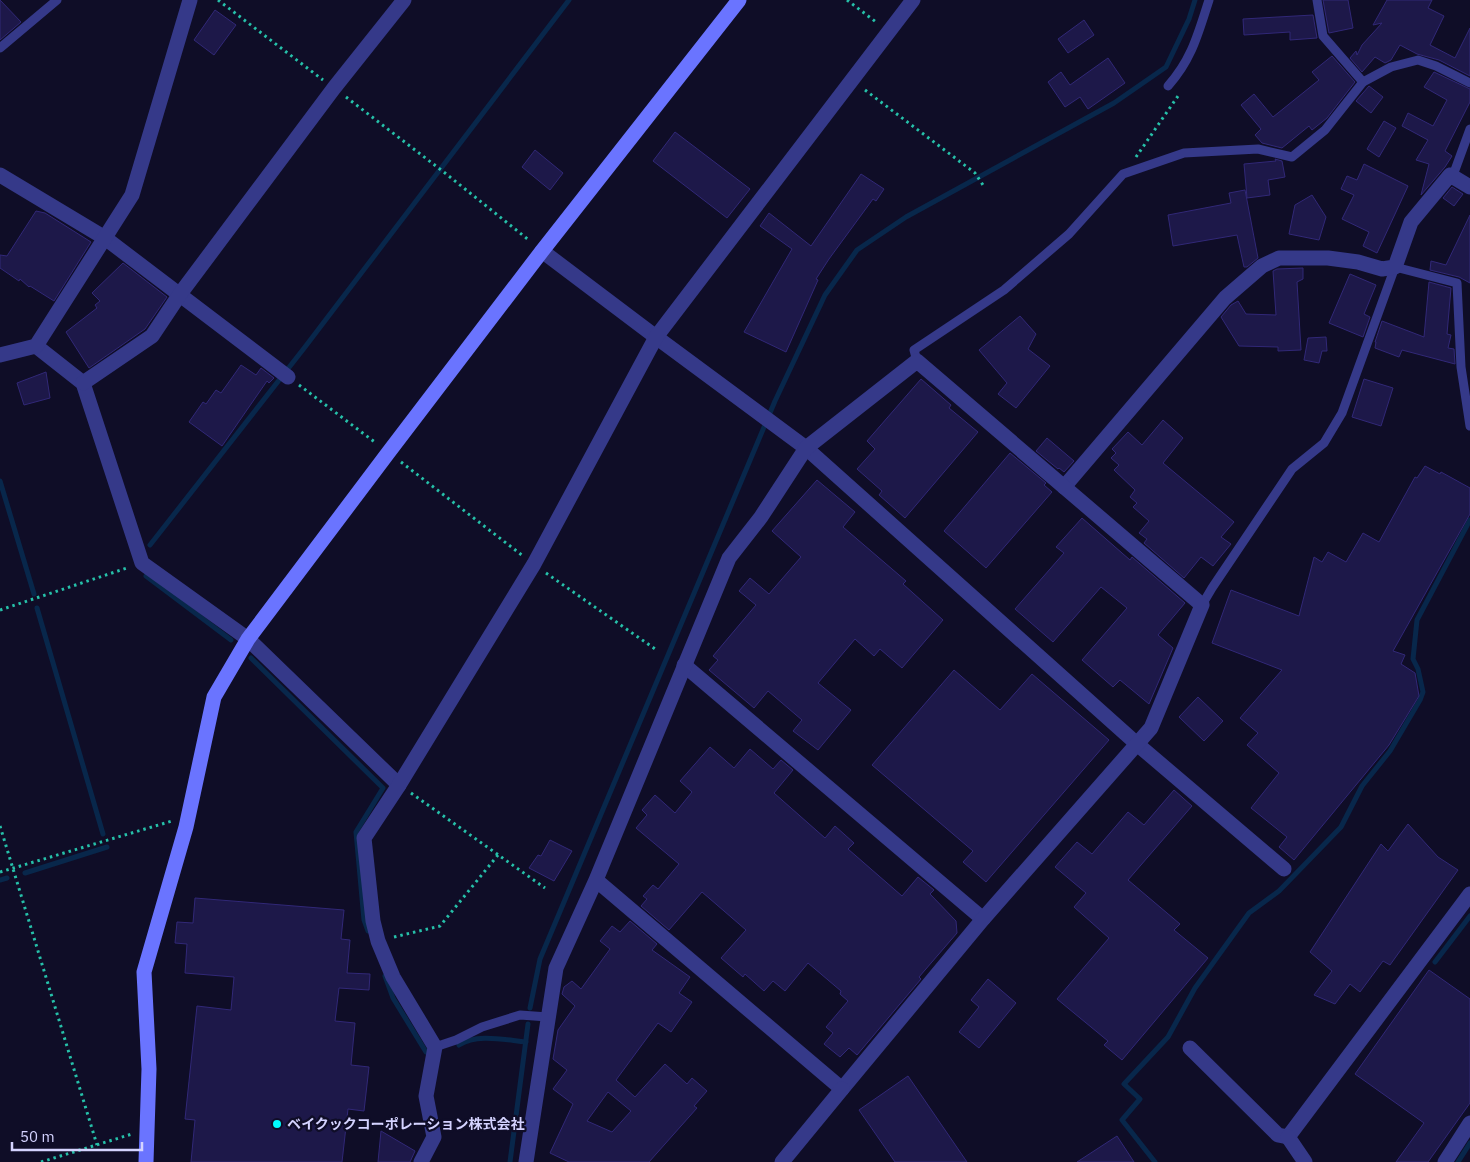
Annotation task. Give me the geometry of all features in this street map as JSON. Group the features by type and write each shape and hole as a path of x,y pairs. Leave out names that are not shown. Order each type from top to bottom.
{"street":[{"path":"0,355 36,346 132,195 190,0"},
{"path":"83,383 152,336 180,294 334,88 404,0"},
{"path":"146,1162 149,1069 144,972 189,815 214,697 248,639 388,453 542,251 739,0"},
{"path":"421,1162 434,1137 426,1096 435,1047 393,977 378,941 373,921 364,838 400,785 534,564 656,337 914,0"},
{"path":"0,174 105,238 284,374"},
{"path":"1064,487 1225,298 1262,266 1279,258 1328,258 1358,262 1382,269 1395,267 1411,222 1450,175 1470,187"},
{"path":"542,251 806,448 1138,744 1284,869"},
{"path":"36,346 83,383 142,563 248,639 400,785"},
{"path":"526,1162 556,968 596,880 729,558 760,517 806,448 917,361 1202,605 1151,728 983,919 782,1162"},
{"path":"684,665 983,919"},
{"path":"596,880 842,1089"},
{"path":"1288,1137 1470,894"},
{"path":"1190,1048 1278,1135 1288,1137 1304,1162"},
{"path":"1445,1162 1470,1123"}],"lane":[{"path":"0,48 57,0"},
{"path":"1168,86 1182,69 1197,39 1209,0"},
{"path":"1318,0 1323,36 1363,82"},
{"path":"917,361 914,350 1004,290 1069,234 1123,174 1184,153 1258,149 1292,157 1325,130 1363,82 1391,67 1418,60 1436,66 1470,83"},
{"path":"1450,175 1455,170 1470,129"},
{"path":"1202,605 1292,469 1324,443 1342,413 1395,267 1457,283 1460,367 1470,426"},
{"path":"435,1047 456,1040 482,1027 520,1015 548,1016"}],"path":[{"path":"847,0 889,32"},
{"path":"1123,174 1180,92 1182,83 1177,75"},
{"path":"852,80 975,173 983,185"},
{"path":"436,166 542,251"},
{"path":"284,374 534,564 658,651"},
{"path":"0,610 142,563"},
{"path":"400,785 545,888"},
{"path":"0,872 189,815"},
{"path":"0,826 96,1145"},
{"path":"378,941 440,926 498,855"},
{"path":"41,1162 147,1129"}],"building":[{"path":"0,0 21,22 0,40"},
{"path":"1323,0 1348,0 1353,28 1329,33"},
{"path":"1387,0 1432,0 1428,8 1444,16 1430,45 1455,58 1470,28 1470,76 1439,60 1417,54 1400,45 1391,60 1385,63 1375,57 1362,72 1350,58 1356,51 1357,55 1362,45 1382,23 1373,25"},
{"path":"215,10 236,25 214,55 194,40"},
{"path":"1313,15 1317,38 1290,40 1290,32 1244,35 1243,19"},
{"path":"1084,20 1094,35 1068,53 1058,39"},
{"path":"1332,56 1355,82 1327,118 1312,130 1309,126 1282,148 1262,143 1255,135 1261,129 1241,105 1254,94 1273,117 1319,80 1312,72"},
{"path":"1108,58 1125,83 1088,109 1080,97 1065,107 1048,82 1061,72 1070,85"},
{"path":"1434,72 1470,89 1470,102 1445,151 1452,156 1421,195 1429,164 1416,160 1428,140 1402,126 1408,113 1433,126 1447,100 1424,87"},
{"path":"1369,86 1383,97 1371,113 1356,101"},
{"path":"1384,121 1396,128 1379,157 1367,149"},
{"path":"675,132 750,189 727,218 653,161"},
{"path":"535,150 563,173 550,190 522,167"},
{"path":"1275,159 1282,161 1285,177 1268,180 1270,195 1247,198 1244,164 1276,161"},
{"path":"1364,164 1408,186 1377,253 1363,246 1369,232 1342,219 1354,195 1341,189 1347,176 1357,180"},
{"path":"861,174 884,189 876,201 873,199 816,279 818,280 786,352 744,332 792,249 760,226 769,213 811,246"},
{"path":"1452,187 1463,194 1454,206 1443,198"},
{"path":"1245,190 1258,258 1247,267 1244,267 1237,235 1173,246 1168,215 1231,203 1229,193"},
{"path":"1312,195 1326,217 1319,240 1289,234 1295,205"},
{"path":"36,211 45,213 91,242 54,301 0,268 0,255 7,256"},
{"path":"1470,215 1470,283 1459,277 1430,270 1431,261 1446,265"},
{"path":"123,263 167,297 145,329 89,368 66,332 97,308 95,305 100,301 92,293"},
{"path":"1303,268 1303,279 1297,282 1301,350 1278,351 1278,347 1239,346 1221,317 1231,305 1238,301 1246,314 1276,315 1273,271 1277,269"},
{"path":"1350,274 1376,285 1364,314 1370,317 1363,337 1329,323"},
{"path":"1429,282 1451,288 1447,334 1451,335 1448,348 1454,349 1455,364 1402,350 1399,357 1375,348 1375,342 1382,321 1424,337"},
{"path":"1020,316 1036,334 1028,349 1050,366 1016,408 998,394 1007,383 979,350"},
{"path":"1326,337 1327,351 1322,351 1319,363 1304,360 1308,338"},
{"path":"241,365 256,375 261,368 274,378 269,383 267,381 222,446 189,422 203,402 206,404 216,390 221,393"},
{"path":"46,372 50,398 24,405 17,383"},
{"path":"921,379 951,405 949,408 978,432 905,518 879,495 882,491 857,469 875,449 867,441"},
{"path":"1364,379 1393,388 1381,426 1352,417"},
{"path":"1163,420 1183,438 1163,463 1234,522 1221,537 1231,544 1213,566 1201,557 1184,578 1144,543 1147,539 1139,533 1149,521 1133,507 1137,503 1130,497 1135,490 1114,470 1119,465 1111,458 1116,453 1112,449 1128,432 1142,445"},
{"path":"1047,438 1074,461 1064,472 1036,451"},
{"path":"1010,453 1046,483 1044,485 1052,492 986,568 944,531"},
{"path":"1425,466 1440,474 1441,472 1470,488 1470,514 1393,651 1405,655 1401,664 1415,673 1419,696 1389,745 1294,860 1279,847 1287,837 1251,808 1279,773 1247,745 1258,733 1240,718 1282,670 1212,643 1231,590 1299,616 1314,557 1322,562 1328,552 1346,562 1363,533 1379,542 1415,477 1417,478"},
{"path":"817,480 855,512 843,527 906,581 903,584 943,620 902,668 880,649 874,656 855,639 818,683 851,710 818,750 793,731 802,720 768,691 754,708 709,670 718,660 713,656 756,605 739,591 750,578 769,594 801,557 772,531"},
{"path":"1082,518 1130,560 1132,557 1185,603 1158,635 1173,648 1149,704 1120,680 1113,687 1082,660 1127,608 1101,587 1053,642 1015,609 1064,553 1056,547"},
{"path":"954,670 1000,710 1032,674 1109,740 986,882 963,862 973,851 872,765"},
{"path":"1198,697 1223,721 1204,741 1179,717"},
{"path":"710,747 734,768 750,749 773,769 781,760 793,770 774,793 825,838 835,826 854,843 848,849 902,896 918,877 934,890 930,894 956,921 957,933 857,1055 849,1048 840,1057 824,1044 833,1033 826,1027 848,1001 840,994 841,991 808,963 785,991 773,981 764,991 745,974 743,977 721,958 746,930 702,892 669,930 641,906 647,899 643,896 653,885 658,889 679,864 636,828 647,815 642,810 655,795 675,813 692,792 680,781"},
{"path":"1174,790 1192,806 1128,880 1180,924 1174,930 1208,958 1122,1060 1104,1045 1108,1041 1057,999 1109,938 1074,907 1086,893 1055,867 1077,842 1092,854 1128,812 1144,825"},
{"path":"1408,824 1438,857 1458,870 1390,965 1383,961 1360,992 1350,984 1335,1004 1314,995 1332,971 1310,952 1381,844 1388,851"},
{"path":"550,840 572,851 554,881 529,868 538,855 541,856"},
{"path":"195,898 344,910 341,939 350,940 347,973 370,974 369,990 339,988 335,1021 355,1023 351,1065 369,1067 364,1111 348,1109 342,1162 191,1162 195,1120 185,1119 197,1006 231,1010 234,977 185,973 187,944 175,943 177,922 193,923"},
{"path":"630,921 657,944 652,950 690,977 679,993 692,1002 671,1032 658,1023 616,1080 635,1097 665,1064 687,1084 692,1078 707,1091 694,1106 697,1108 649,1162 569,1162 550,1153 573,1104 553,1089 567,1070 553,1059 558,1030 575,1006 562,994 564,987 572,981 581,989 610,949 600,941 612,926 620,932","holes":["608,1092 631,1111 612,1132 587,1121"]},
{"path":"1429,970 1470,999 1470,1103 1428,1162 1396,1162 1424,1123 1355,1074"},
{"path":"988,979 1016,1003 979,1048 959,1032 979,1007 971,1000"},
{"path":"908,1076 967,1162 895,1162 859,1110"},
{"path":"381,1131 415,1151 410,1162 378,1162"},
{"path":"1117,1136 1134,1162 1077,1162"}],"waterway":[{"path":"150,545 305,347 569,0"},
{"path":"530,1008 540,959 775,401 825,295 857,250 906,217 1114,103 1166,67 1189,19 1195,0"},
{"path":"0,481 34,594"},
{"path":"1155,1162 1122,1120 1140,1099 1124,1084 1168,1037 1195,988 1249,913 1279,891 1341,827 1362,786 1390,751 1423,692 1418,669 1413,659 1417,620 1470,520"},
{"path":"146,576 231,640"},
{"path":"37,608 103,834"},
{"path":"251,658 383,788 356,832 364,920 368,931"},
{"path":"25,873 107,847"},
{"path":"0,880 7,878"},
{"path":"1435,962 1470,916"},
{"path":"385,976 393,998 426,1052"},
{"path":"510,1162 528,1024"},
{"path":"459,1045 466,1041 483,1038 526,1042"},
{"path":"1458,1162 1470,1143"}],"place":[{"name":"ベイクックコーポレーション株式会社","path":"277,1124"}]}
